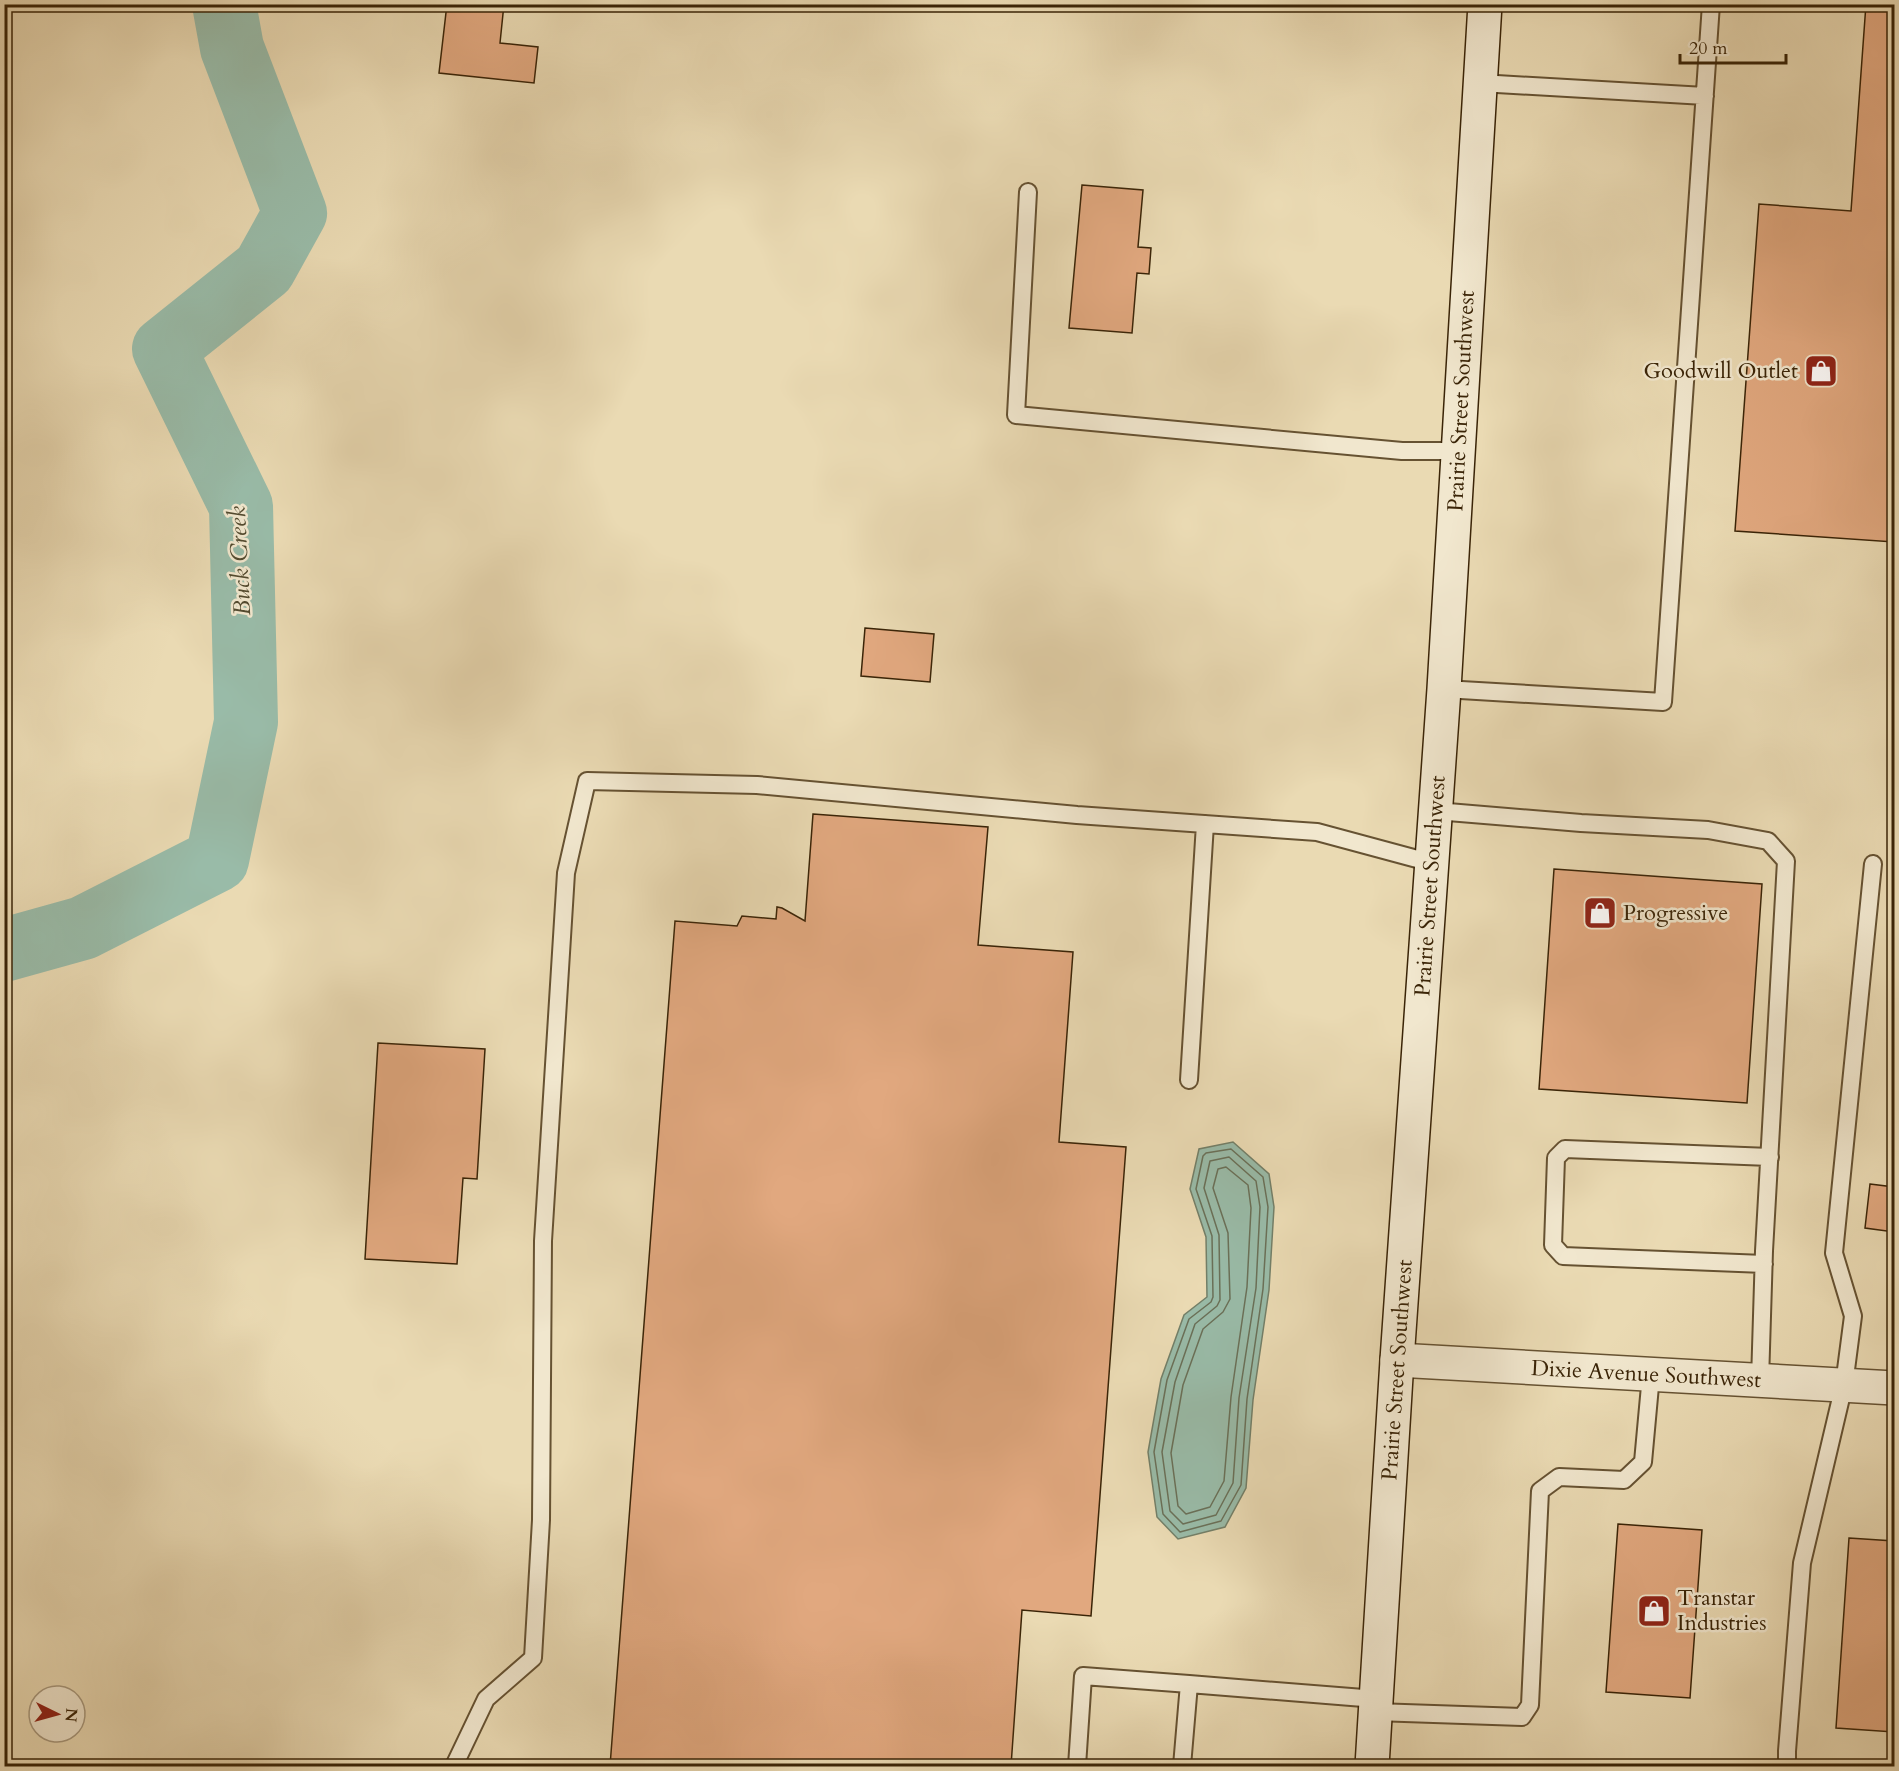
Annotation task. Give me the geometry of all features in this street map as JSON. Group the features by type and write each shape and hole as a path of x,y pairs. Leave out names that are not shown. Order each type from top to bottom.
{"street":[{"name":"Prairie Street Southwest","path":"1372,1767 1397,1360 1444,689 1485,4"},
{"name":"Dixie Avenue Southwest","path":"1397,1360 1894,1388"}],"lane":[{"path":"1444,689 1663,702 1711,4"},
{"path":"1480,83 1705,96"},
{"path":"1028,192 1016,415 1402,451 1458,451"},
{"path":"454,1767 486,1699 533,1658 541,1520 543,1241 566,873 587,781 757,784 1077,815 1317,832 1432,863"},
{"path":"1436,811 1581,823 1708,830 1768,842 1786,861 1764,1264 1760,1381"},
{"path":"1189,1080 1205,824"},
{"path":"1787,1767 1802,1563 1844,1385 1853,1316 1834,1252 1872,864"},
{"path":"1764,1264 1563,1256 1553,1245 1556,1158 1565,1149 1770,1157"},
{"path":"1077,1767 1083,1676 1189,1684 1376,1706 1522,1717 1530,1705 1540,1491 1559,1477 1624,1480 1642,1462 1651,1374"},
{"path":"1182,1767 1189,1684"}],"water":[{"path":"1233,1142 1269,1174 1274,1207 1269,1290 1253,1400 1246,1488 1225,1527 1178,1539 1157,1517 1148,1452 1161,1379 1184,1315 1207,1297 1206,1237 1190,1189 1199,1149"}],"building":[{"path":"447,4 504,4 500,43 538,47 534,83 439,73"},
{"name":"Goodwill Outlet","path":"1866,4 1894,4 1894,542 1735,531 1759,204 1851,211"},
{"path":"1082,185 1143,190 1138,247 1151,248 1149,274 1137,273 1132,333 1069,328"},
{"path":"865,628 934,634 930,682 861,676"},
{"path":"813,814 988,827 978,945 1073,952 1059,1142 1126,1147 1091,1616 1022,1610 1011,1766 610,1766 675,921 737,926 742,916 776,919 777,907 805,921"},
{"path":"1554,869 1762,884 1747,1103 1539,1089"},
{"path":"378,1043 485,1049 477,1179 463,1178 457,1264 365,1259"},
{"path":"1870,1184 1894,1187 1894,1232 1865,1228"},
{"name":"Transtar Industries","path":"1618,1524 1702,1530 1690,1698 1606,1692"},
{"path":"1849,1538 1894,1541 1894,1732 1836,1728"}],"waterway":[{"name":"Buck Creek","path":"4,950 83,928 217,860 246,722 241,506 164,349 264,269 295,213 232,48 224,4"}],"place":[{"name":"Goodwill Outlet","path":"1821,371"},
{"name":"Progressive","path":"1600,913"},
{"name":"Transtar Industries","path":"1654,1611"}]}
